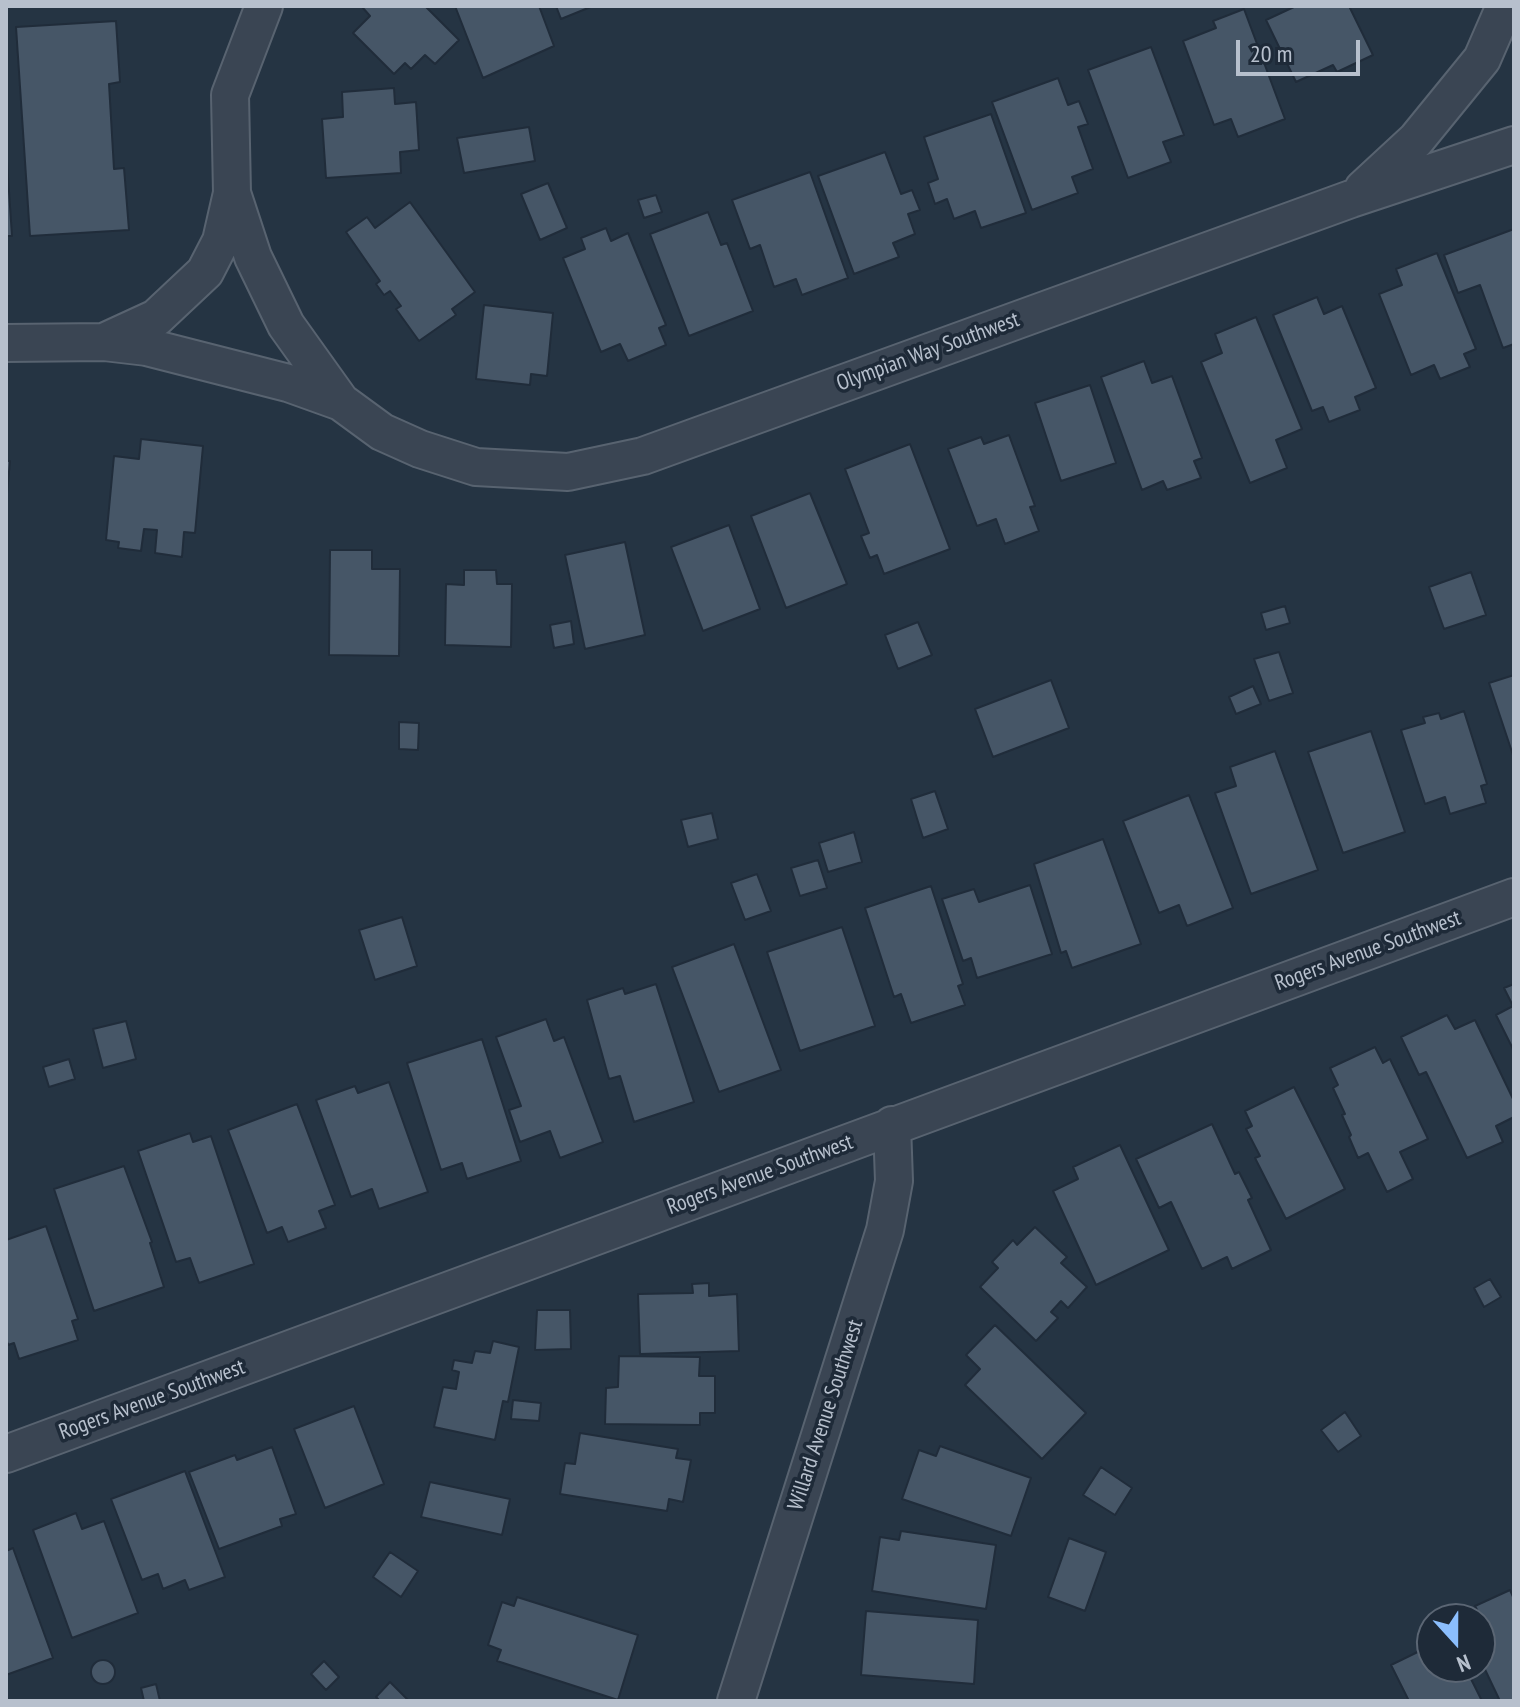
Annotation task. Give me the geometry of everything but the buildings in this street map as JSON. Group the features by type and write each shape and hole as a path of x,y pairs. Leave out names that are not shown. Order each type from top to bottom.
{"street":[{"path":"232,193 230,95 264,6"},
{"path":"1351,199 1416,140 1482,59 1505,6"},
{"name":"Olympian Way Southwest","path":"232,193 253,257 286,325 341,402 382,432 420,449 476,467 568,472 643,456 1351,199 1514,145"},
{"name":"Olympian Way Southwest","path":"104,342 156,318 185,295 205,272 221,241 232,193"},
{"name":"Olympian Way Southwest","path":"6,343 104,342 200,359 341,402"},
{"name":"Rogers Avenue Southwest","path":"6,1454 1514,897"},
{"name":"Willard Avenue Southwest","path":"736,1701 885,1230 894,1181 892,1125"}]}
